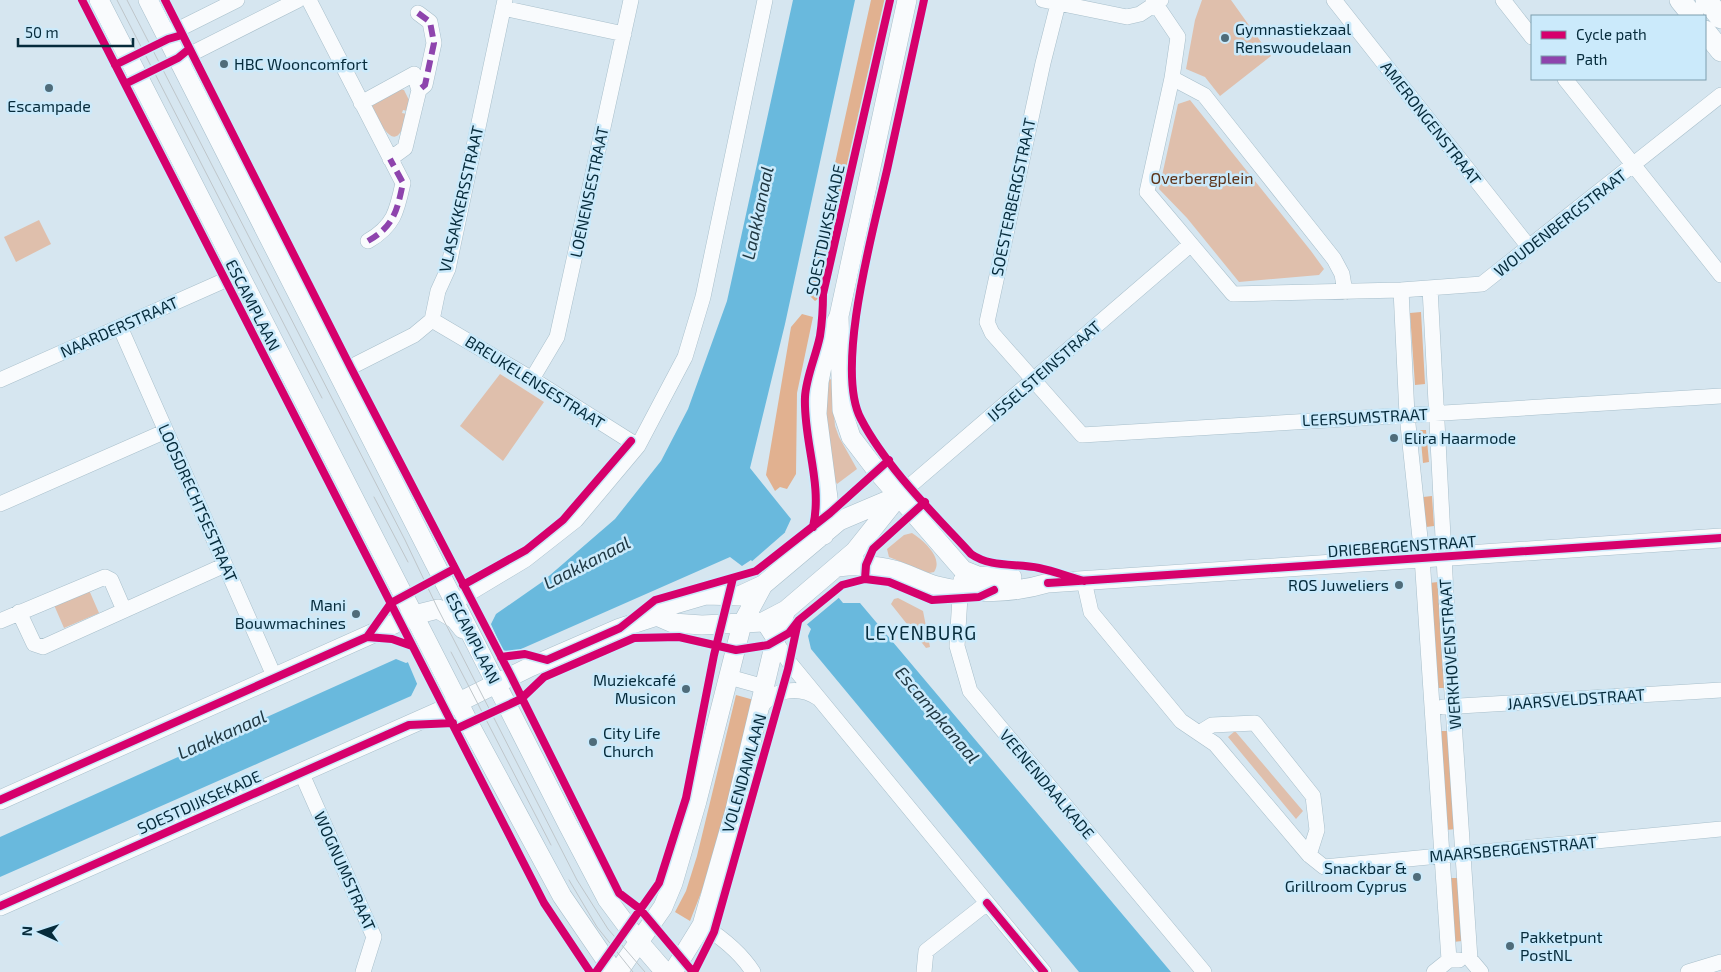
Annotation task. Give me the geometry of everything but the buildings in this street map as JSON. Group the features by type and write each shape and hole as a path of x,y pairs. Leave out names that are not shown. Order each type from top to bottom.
{"main road":[{"path":"1680,0 1692,15"},
{"path":"1706,0 1721,18"},
{"path":"1706,32 1721,51"}],"street":[{"name":"ESCAMPLAAN","path":"99,0 459,702 562,896 614,972"},
{"name":"ESCAMPLAAN","path":"148,0 337,374 455,602 466,630 483,659 607,899 639,942 665,972"},
{"path":"164,32 179,30 237,0"},
{"path":"179,60 298,0"},
{"path":"310,0 403,183 398,208 384,232 368,241"},
{"name":"LOENENSESTRAAT","path":"532,379 557,338 631,0"},
{"path":"455,602 524,560 576,520 638,446 685,357 703,297 765,0"},
{"name":"SOESTDIJKSEKADE","path":"817,541 830,513 817,414 819,382 827,341 839,316 907,0"},
{"name":"AMERONGENSTRAAT","path":"1334,0 1529,247"},
{"path":"1503,0 1531,36"},
{"path":"1053,1 1127,17 1140,14 1157,1"},
{"name":"SOESTERBERGSTRAAT","path":"1034,380 992,333 987,322 1043,63 1053,1"},
{"name":"WOUDENBERGSTRAAT","path":"1157,1 1178,37 1172,78 1147,192 1233,294 1401,290 1482,284 1721,94"},
{"path":"504,4 624,34"},
{"name":"VLASAKKERSSTRAAT","path":"432,320 438,291 448,269 504,4"},
{"path":"418,12 430,22 434,43 426,85 418,90"},
{"path":"361,102 414,74 418,90 405,148 390,159"},
{"path":"1172,78 1204,95 1334,259 1342,274 1345,292"},
{"path":"1566,80 1721,275"},
{"name":"IJSSELSTEINSTRAAT","path":"898,496 1190,245"},
{"name":"NAARDERSTRAAT","path":"0,380 239,274"},
{"name":"WERKHOVENSTRAAT","path":"1430,288 1435,413 1470,959"},
{"name":"WERKHOVENSTRAAT","path":"1401,290 1407,415 1422,557 1448,960"},
{"name":"SOESTDIJKSEKADE","path":"0,906 459,702 620,628 657,616 672,605 706,595 739,596 765,584 839,521 898,496 850,437 842,410 839,316"},
{"path":"337,374 414,335 432,320"},
{"name":"BREUKELENSESTRAAT","path":"432,320 532,379 638,446"},
{"name":"LOOSDRECHTSESTRAAT","path":"120,327 275,678"},
{"name":"LEERSUMSTRAAT","path":"1034,380 1082,434 1721,396"},
{"path":"0,504 166,431"},
{"path":"657,616 673,623 742,624 763,622 787,609 862,544 898,496 963,570"},
{"name":"DRIEBERGENSTRAAT","path":"960,589 1026,589 1048,583 1721,538"},
{"path":"19,612 34,644 43,647 225,565"},
{"path":"834,569 859,565 878,567 896,570 940,587 960,589"},
{"name":"DRIEBERGENSTRAAT","path":"963,570 978,576 1028,577 1048,583"},
{"name":"VEENENDAALKADE","path":"963,570 957,646 970,691 1204,972"},
{"path":"0,621 105,577 111,580 124,610"},
{"name":"MAARSBERGENSTRAAT","path":"1084,581 1091,612 1181,721 1215,744 1308,855 1324,867 1721,829"},
{"name":"SOESTDIJKSEKADE","path":"742,624 765,584"},
{"path":"0,800 414,615 438,609 455,619 466,630"},
{"name":"VOLENDAMLAAN","path":"673,972 702,925 735,810 759,710 773,689 775,642 787,609"},
{"path":"763,622 775,642 821,701 1044,972"},
{"path":"618,972 663,907 673,882 742,624"},
{"path":"729,677 773,689 804,692 821,701"},
{"name":"JAARSVELDSTRAAT","path":"1432,708 1721,690"},
{"path":"1199,733 1212,725 1255,723 1313,796 1316,830 1308,855"},
{"name":"WOGNUMSTRAAT","path":"301,772 374,937 363,972"},
{"path":"924,972 926,951 987,903"},
{"path":"702,925 714,932 746,961 753,972"},
{"path":"1434,972 1448,960 1470,959 1481,972"},
{"path":"1688,972 1721,962"}],"green space":[{"name":"Gymnastiekzaal Renswoudelaan","path":"1202,0 1231,0 1271,56 1220,96 1205,77 1186,69 1195,20"},
{"path":"399,89 404,90 409,100 407,111 403,110 402,113 407,114 403,127 399,134 394,137 385,130 371,107 372,103"},
{"name":"Overbergplein","path":"1190,100 1311,251 1324,269 1319,275 1239,282 1187,218 1159,189 1178,104"},
{"path":"39,220 51,244 16,262 4,237"},
{"path":"500,374 544,402 503,461 460,426"},
{"path":"831,379 835,426 857,469 837,484 829,461 826,433 829,380"},
{"path":"912,533 934,555 936,567 934,572 929,573 889,557 887,549 904,535"},
{"path":"89,590 99,613 64,628 54,605"},
{"path":"898,598 923,611 930,647 926,648 891,604 894,599"},
{"path":"1235,731 1303,811 1296,819 1228,737"}],"shaded area":[{"path":"871,0 886,0 819,298 815,301 808,294 807,290"},
{"path":"1421,312 1425,384 1415,385 1410,313"},
{"path":"802,314 813,317 797,393 796,474 787,489 780,487 775,491 766,475 791,327"},
{"path":"1420,430 1426,430 1429,462 1423,463"},
{"path":"1432,496 1434,526 1426,527 1423,497"},
{"path":"1438,582 1445,688 1436,688 1429,583"},
{"path":"736,695 754,700 715,857 690,921 675,912 686,891 697,856"},
{"path":"1438,731 1448,731 1456,829 1446,830"},
{"path":"1449,878 1457,878 1462,941 1453,942"}],"water":[{"path":"793,0 855,0 785,324 750,468 791,519 785,532 843,603 860,603 1171,972 1079,972 811,649 808,636 811,629 751,560 742,566 730,557 512,653 500,649 417,684 411,696 0,877 0,837 396,659 406,663 491,624 496,614 542,582 615,519 661,461 688,409 727,301"}],"pier":[{"path":"789,529 788,531 841,596 805,626 750,563"},
{"path":"490,622 503,651 418,686 407,660"}],"tram line":[{"path":"117,0 322,398"},
{"path":"127,0 405,540 438,609 577,880 608,929 645,972"},
{"path":"374,497 408,562"},
{"path":"451,652 551,845"},
{"path":"569,880 597,927 633,972"}],"marked path":[{"path":"418,13 430,22 434,43 425,85 419,90"},
{"path":"368,241 384,230 393,217 399,202 403,183 390,159"}],"cycle path":[{"path":"82,0 544,903 590,972"},
{"path":"165,0 351,368 511,676 619,893 640,909 693,972"},
{"path":"813,527 816,495 805,413 806,389 820,336 823,294 890,0"},
{"path":"924,0 859,297 852,367 854,396 861,419 884,455 912,490 971,554 995,563 1039,568 1084,581"},
{"path":"115,65 168,39 182,35"},
{"path":"125,84 178,58 189,49"},
{"path":"463,585 526,550 563,520 631,441"},
{"path":"501,657 525,654 547,660 620,628 655,600 756,571 830,513 889,460"},
{"path":"865,579 866,565 873,549 925,502"},
{"path":"1048,583 1721,538"},
{"path":"367,637 391,603 454,569"},
{"path":"596,972 659,883 686,798 714,655 733,578"},
{"path":"456,729 521,699 544,677 634,638 679,637 736,650 768,645 789,633 799,620 842,585 865,579 889,582 932,600 979,597 994,590"},
{"path":"694,972 714,932 788,669 798,622"},
{"path":"0,800 367,637 392,639 412,646"},
{"path":"0,906 409,725 453,723"},
{"path":"987,903 1044,972"}],"place":[{"name":"Gymnastiekzaal Renswoudelaan","path":"1225,38"},
{"name":"HBC Wooncomfort","path":"224,64"},
{"name":"Escampade","path":"49,88"},
{"name":"Elira Haarmode","path":"1394,438"},
{"name":"ROS Juweliers","path":"1399,585"},
{"name":"Mani Bouwmachines","path":"356,614"},
{"name":"Muziekcafé Musicon","path":"686,689"},
{"name":"City Life Church","path":"593,742"},
{"name":"Snackbar & Grillroom Cyprus","path":"1417,877"},
{"name":"Pakketpunt PostNL","path":"1510,946"}],"district":[{"name":"LEYENBURG","path":"921,633"}],"water label":[{"name":"Laakkanaal","path":"758,213"},
{"name":"Laakkanaal","path":"587,563"},
{"name":"Escampkanaal","path":"937,715"},
{"name":"Laakkanaal","path":"222,735"}]}
